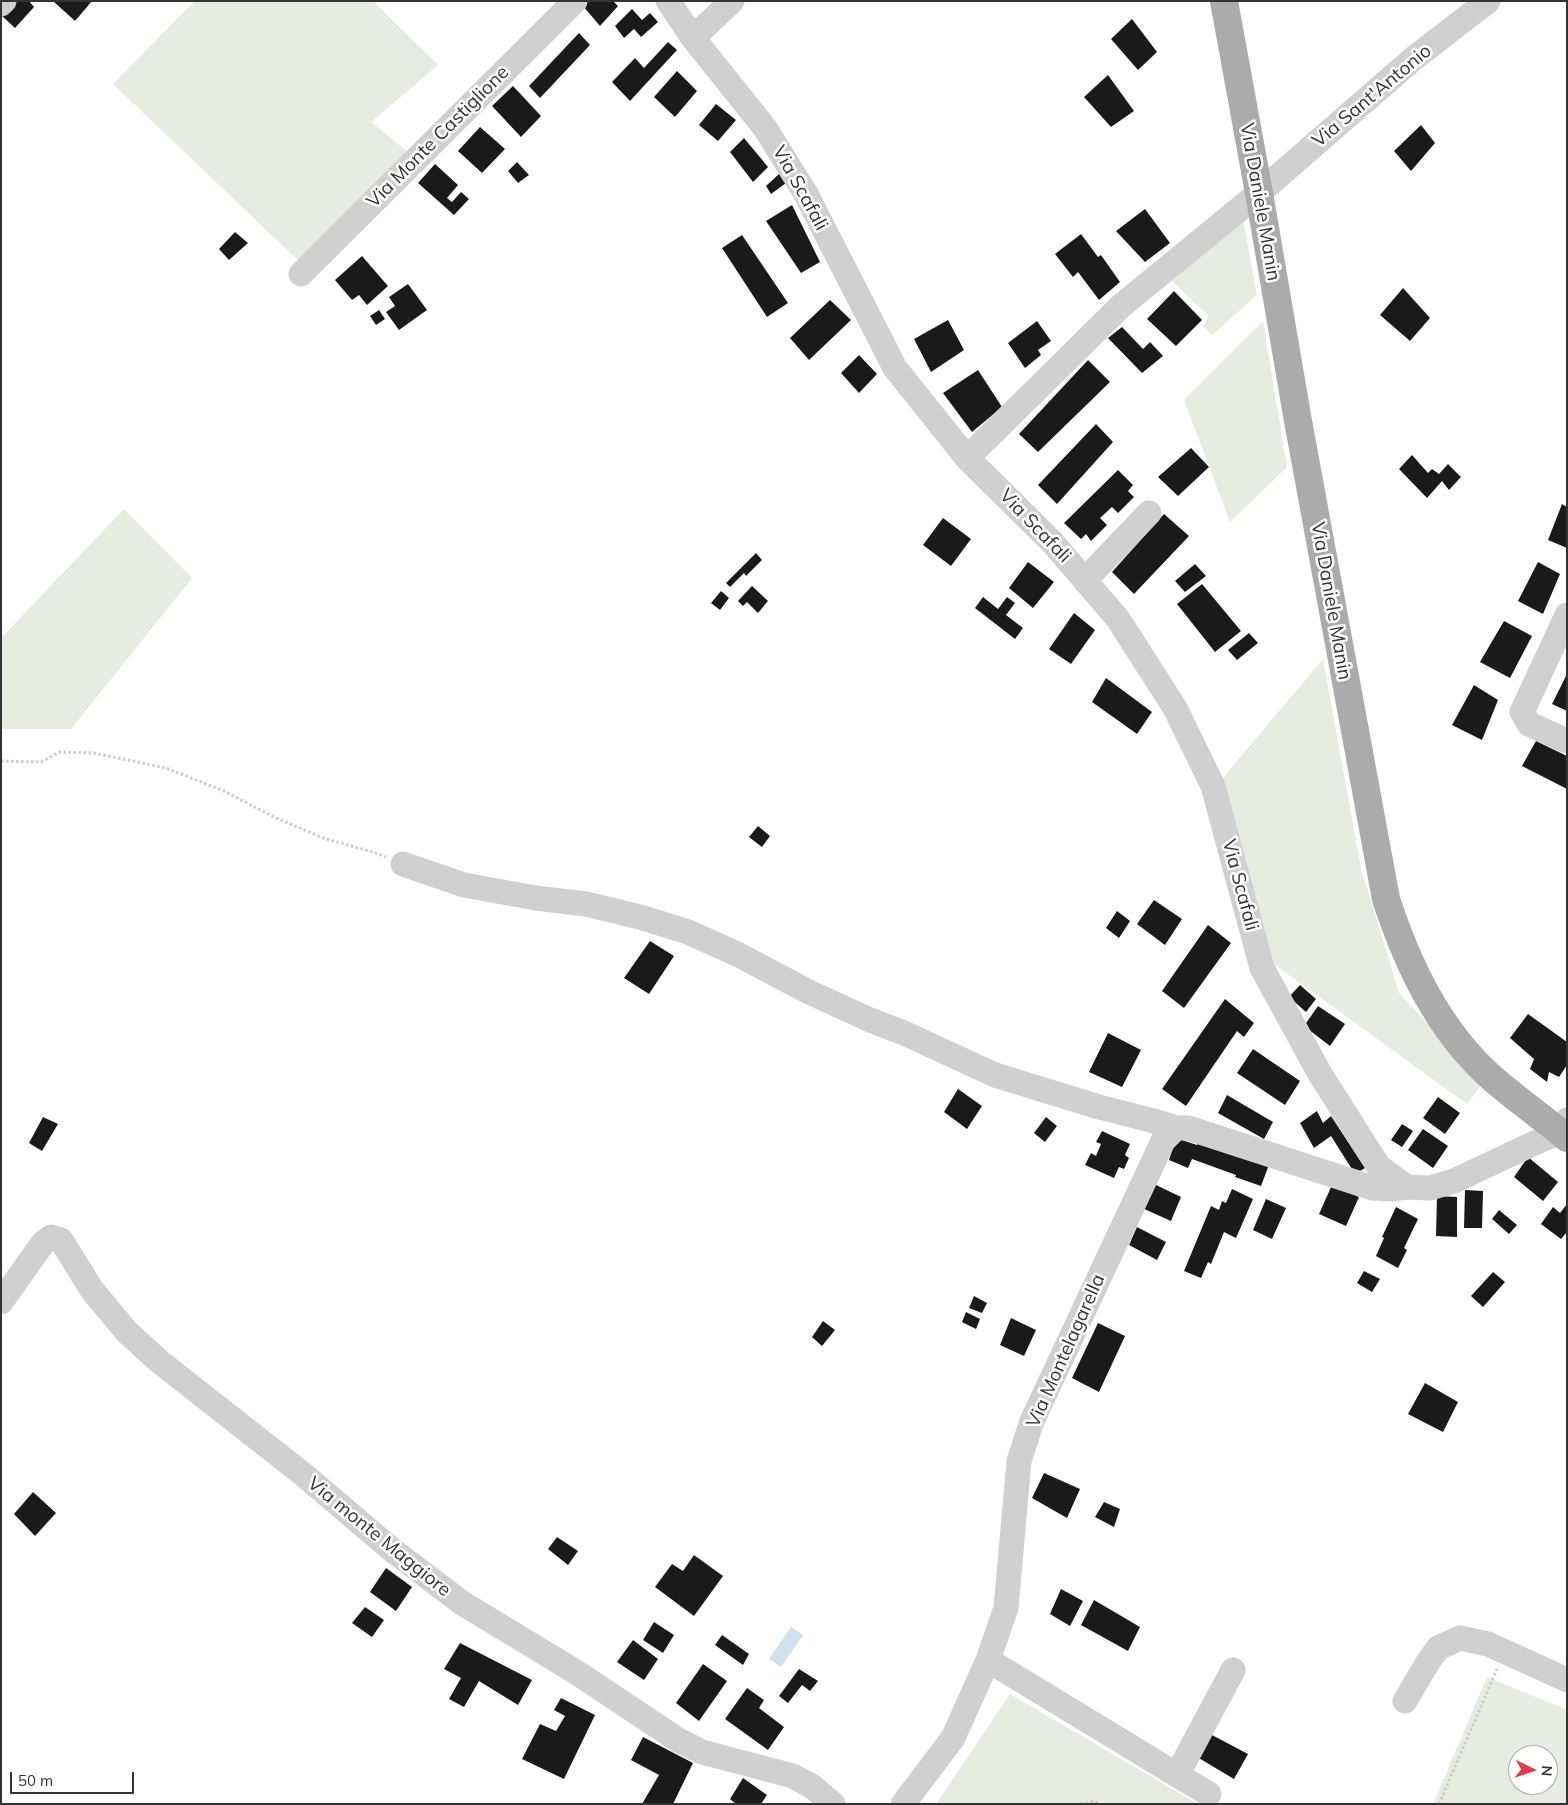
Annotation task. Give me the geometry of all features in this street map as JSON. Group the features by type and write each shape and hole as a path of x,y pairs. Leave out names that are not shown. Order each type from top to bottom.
{"main road":[{"name":"Via Daniele Manin","path":"1224,1 1298,420 1386,899 1400,939 1438,1016 1461,1046 1492,1078 1565,1130"}],"street":[{"path":"1,4 4,1"},
{"name":"Via Monte Castiglione","path":"302,274 576,1"},
{"name":"Via Scafali","path":"668,1 693,38 765,128 806,194 895,368 968,458 1054,543 1118,619 1175,708 1213,786 1262,968 1320,1074 1379,1167 1407,1187"},
{"path":"693,38 732,1"},
{"name":"Via Sant'Antonio","path":"1259,193 1413,59 1488,1"},
{"path":"968,458 1121,306 1259,193"},
{"path":"1085,580 1149,513"},
{"path":"1567,615 1522,712 1529,724 1567,741"},
{"path":"402,864 464,885 536,898 586,904 640,917 688,932 739,955 809,992 995,1074 1099,1107 1176,1128 1188,1128 1373,1188 1430,1188 1454,1182 1565,1130"},
{"name":"Via Montelagarella","path":"903,1804 953,1738 988,1660 1006,1608 1019,1461 1032,1421 1163,1141 1176,1128"},
{"name":"Via monte Maggiore","path":"1,1302 43,1243 51,1237 61,1240 92,1290 127,1332 160,1362 304,1475 391,1549 462,1604 576,1672 678,1740 702,1752 793,1776 813,1787 833,1804"},
{"path":"1405,1701 1438,1648 1460,1638 1488,1644 1567,1680"},
{"path":"988,1660 1209,1794"},
{"path":"1176,1775 1233,1670"}],"path":[{"path":"1,762 41,762 60,752 69,752 94,753 166,768 224,791 274,817 322,838 372,852 402,864"},
{"path":"1439,1804 1505,1651"},
{"path":"1081,1804 1094,1801 1100,1804"}],"shaded area":[{"path":"195,1 373,1 438,65 371,122 410,154 303,265 113,84"},
{"path":"1243,219 1257,295 1212,335 1203,326 1209,316 1169,278"},
{"path":"1263,321 1287,467 1230,522 1184,400"},
{"path":"124,509 192,578 71,729 1,729 1,638"},
{"path":"1323,659 1361,868 1399,993 1483,1083 1467,1104 1271,962 1221,780"},
{"path":"1487,1677 1567,1710 1567,1804 1433,1804"},
{"path":"1010,1694 1198,1804 936,1804"}],"water":[{"path":"791,1627 803,1635 781,1667 769,1659"}],"building":[{"path":"15,1 29,1 34,7 15,28 2,16"},
{"path":"53,1 92,1 75,21"},
{"path":"587,1 613,1 618,6 600,26 583,6"},
{"path":"632,9 642,20 650,13 658,22 641,37 634,29 624,38 615,26"},
{"path":"1132,19 1157,52 1138,70 1111,39"},
{"path":"579,33 590,45 540,98 529,86"},
{"path":"668,42 677,50 630,101 612,82 635,58 644,68"},
{"path":"677,71 697,91 675,117 654,97"},
{"path":"1108,75 1134,111 1111,127 1084,97"},
{"path":"513,86 541,116 521,137 492,106"},
{"path":"716,104 736,120 718,141 699,125"},
{"path":"1421,125 1435,143 1411,171 1394,151"},
{"path":"480,127 505,149 482,173 458,151"},
{"path":"744,138 768,167 753,182 730,152"},
{"path":"517,162 529,175 518,183 508,171"},
{"path":"435,164 458,185 447,198 452,202 461,192 469,199 454,215 418,183"},
{"path":"779,174 786,183 771,194 766,186"},
{"path":"792,205 820,262 801,273 766,221"},
{"path":"1145,209 1170,243 1145,262 1116,231"},
{"path":"235,232 248,243 229,260 219,249"},
{"path":"1081,234 1098,257 1101,255 1120,282 1099,300 1078,272 1073,277 1055,254"},
{"path":"742,235 788,303 767,317 722,248"},
{"path":"362,256 388,286 367,305 359,295 352,300 335,280"},
{"path":"408,284 427,310 399,330 386,312 395,306 389,297"},
{"path":"1403,288 1430,318 1410,341 1380,315"},
{"path":"1174,291 1202,320 1176,346 1147,319"},
{"path":"830,300 851,320 809,360 790,338"},
{"path":"379,310 385,319 376,325 370,316"},
{"path":"948,320 964,350 931,372 914,339"},
{"path":"1037,321 1051,341 1038,350 1041,355 1025,368 1008,343"},
{"path":"1122,327 1143,349 1150,342 1163,356 1142,373 1108,338"},
{"path":"859,355 877,374 859,393 841,373"},
{"path":"1088,360 1110,382 1038,452 1019,434"},
{"path":"978,370 1002,407 972,432 943,393"},
{"path":"1096,424 1113,442 1057,504 1038,485"},
{"path":"1191,448 1209,467 1178,496 1158,477"},
{"path":"1412,455 1428,473 1432,469 1439,474 1448,464 1461,477 1449,490 1442,481 1427,498 1399,469"},
{"path":"1118,470 1133,485 1128,491 1134,497 1118,513 1112,507 1100,518 1107,525 1091,541 1086,534 1081,539 1064,523"},
{"path":"1562,504 1567,507 1567,548 1548,540"},
{"path":"1164,514 1189,536 1134,594 1112,572"},
{"path":"943,518 971,539 951,566 923,545"},
{"path":"756,553 762,560 746,576 744,573 730,587 726,583"},
{"path":"1028,562 1054,582 1033,608 1009,588"},
{"path":"1538,562 1560,574 1543,614 1518,601"},
{"path":"1195,564 1206,576 1185,592 1175,581"},
{"path":"1202,584 1241,631 1215,652 1177,604"},
{"path":"752,586 768,601 758,613 747,602 743,606 738,601"},
{"path":"721,591 729,598 720,610 711,603"},
{"path":"983,597 998,609 1007,597 1015,603 1006,615 1023,628 1015,639 975,608"},
{"path":"1074,613 1095,630 1071,664 1049,649"},
{"path":"1504,621 1532,636 1510,678 1480,662"},
{"path":"1249,633 1258,643 1237,660 1228,650"},
{"path":"1567,674 1567,711 1552,704"},
{"path":"1106,678 1152,712 1137,734 1092,702"},
{"path":"1474,685 1498,700 1482,740 1452,725"},
{"path":"1536,741 1567,756 1567,789 1522,766"},
{"path":"758,826 770,836 762,847 749,837"},
{"path":"1154,900 1182,919 1165,945 1137,924"},
{"path":"1117,911 1130,921 1119,938 1106,928"},
{"path":"1208,925 1231,943 1184,1008 1162,991"},
{"path":"650,941 674,956 649,994 624,978"},
{"path":"1300,985 1316,999 1306,1012 1289,997"},
{"path":"1225,999 1254,1023 1244,1037 1237,1031 1186,1106 1162,1089"},
{"path":"1318,1006 1345,1024 1330,1046 1304,1026"},
{"path":"1528,1014 1567,1042 1567,1065 1559,1077 1549,1072 1547,1082 1530,1069 1534,1059 1510,1038"},
{"path":"1108,1033 1141,1050 1122,1087 1089,1072"},
{"path":"1253,1049 1300,1081 1285,1105 1237,1073"},
{"path":"958,1089 982,1106 967,1129 944,1112"},
{"path":"1227,1095 1273,1122 1264,1139 1218,1113"},
{"path":"1438,1097 1460,1113 1445,1134 1423,1118"},
{"path":"1317,1111 1323,1123 1331,1116 1365,1168 1355,1174 1331,1136 1314,1148 1300,1123"},
{"path":"43,1117 58,1124 42,1151 29,1143"},
{"path":"1046,1117 1057,1126 1045,1142 1034,1133"},
{"path":"1402,1124 1413,1131 1402,1147 1391,1140"},
{"path":"1423,1129 1448,1146 1433,1168 1408,1150"},
{"path":"1102,1131 1130,1144 1125,1155 1129,1158 1124,1169 1119,1167 1114,1178 1085,1165 1091,1153 1096,1156 1101,1144 1096,1142"},
{"path":"1200,1137 1270,1162 1261,1186 1192,1159 1188,1168 1169,1160 1176,1138 1197,1145"},
{"path":"1528,1157 1558,1182 1543,1201 1514,1177"},
{"path":"1152,1183 1181,1197 1171,1221 1142,1208"},
{"path":"1332,1185 1359,1197 1346,1226 1319,1214"},
{"path":"1232,1189 1253,1199 1236,1238 1224,1232 1211,1264 1208,1262 1201,1278 1184,1271 1211,1206 1219,1210 1222,1201 1226,1203"},
{"path":"1465,1190 1483,1191 1482,1228 1464,1228"},
{"path":"1437,1196 1457,1197 1457,1237 1436,1236"},
{"path":"1266,1199 1286,1208 1272,1239 1253,1230"},
{"path":"1567,1204 1567,1232 1561,1239 1541,1224 1553,1207 1560,1213"},
{"path":"1396,1207 1418,1219 1404,1248 1407,1250 1398,1268 1376,1256 1384,1238 1382,1237"},
{"path":"1499,1210 1517,1225 1509,1234 1492,1219"},
{"path":"1137,1227 1166,1242 1157,1260 1129,1245"},
{"path":"1364,1271 1380,1279 1372,1292 1357,1283"},
{"path":"1493,1272 1505,1282 1483,1307 1471,1296"},
{"path":"974,1296 987,1303 982,1313 969,1308"},
{"path":"966,1312 980,1319 976,1329 962,1322"},
{"path":"1011,1318 1036,1330 1024,1356 1000,1345"},
{"path":"823,1321 835,1330 822,1346 812,1337"},
{"path":"1098,1323 1125,1336 1099,1392 1072,1378"},
{"path":"1425,1383 1458,1402 1443,1432 1408,1414"},
{"path":"1044,1473 1080,1489 1067,1518 1032,1498"},
{"path":"33,1492 56,1513 35,1536 14,1514"},
{"path":"1104,1502 1120,1509 1114,1527 1095,1517"},
{"path":"557,1537 578,1551 568,1565 548,1549"},
{"path":"694,1555 723,1576 694,1616 655,1587 672,1564 683,1571"},
{"path":"386,1568 412,1587 396,1611 370,1592"},
{"path":"1061,1589 1083,1601 1070,1626 1050,1614"},
{"path":"1094,1600 1140,1627 1128,1651 1081,1625"},
{"path":"365,1607 384,1620 372,1637 352,1623"},
{"path":"654,1622 674,1635 663,1653 643,1640"},
{"path":"722,1635 749,1654 743,1665 715,1645"},
{"path":"633,1640 658,1659 644,1680 617,1662"},
{"path":"460,1643 532,1680 518,1705 479,1681 464,1707 449,1699 461,1678 444,1669"},
{"path":"703,1664 727,1681 699,1721 676,1703"},
{"path":"799,1669 818,1681 810,1691 802,1685 788,1703 779,1696"},
{"path":"747,1688 764,1700 759,1708 784,1727 768,1750 725,1719"},
{"path":"561,1698 595,1715 564,1779 522,1759 540,1724 556,1731 565,1716 554,1710"},
{"path":"1210,1734 1248,1754 1234,1779 1197,1757"},
{"path":"643,1737 693,1763 673,1804 642,1804 659,1775 631,1760"},
{"path":"743,1778 767,1795 761,1804 736,1804 730,1799"}]}
